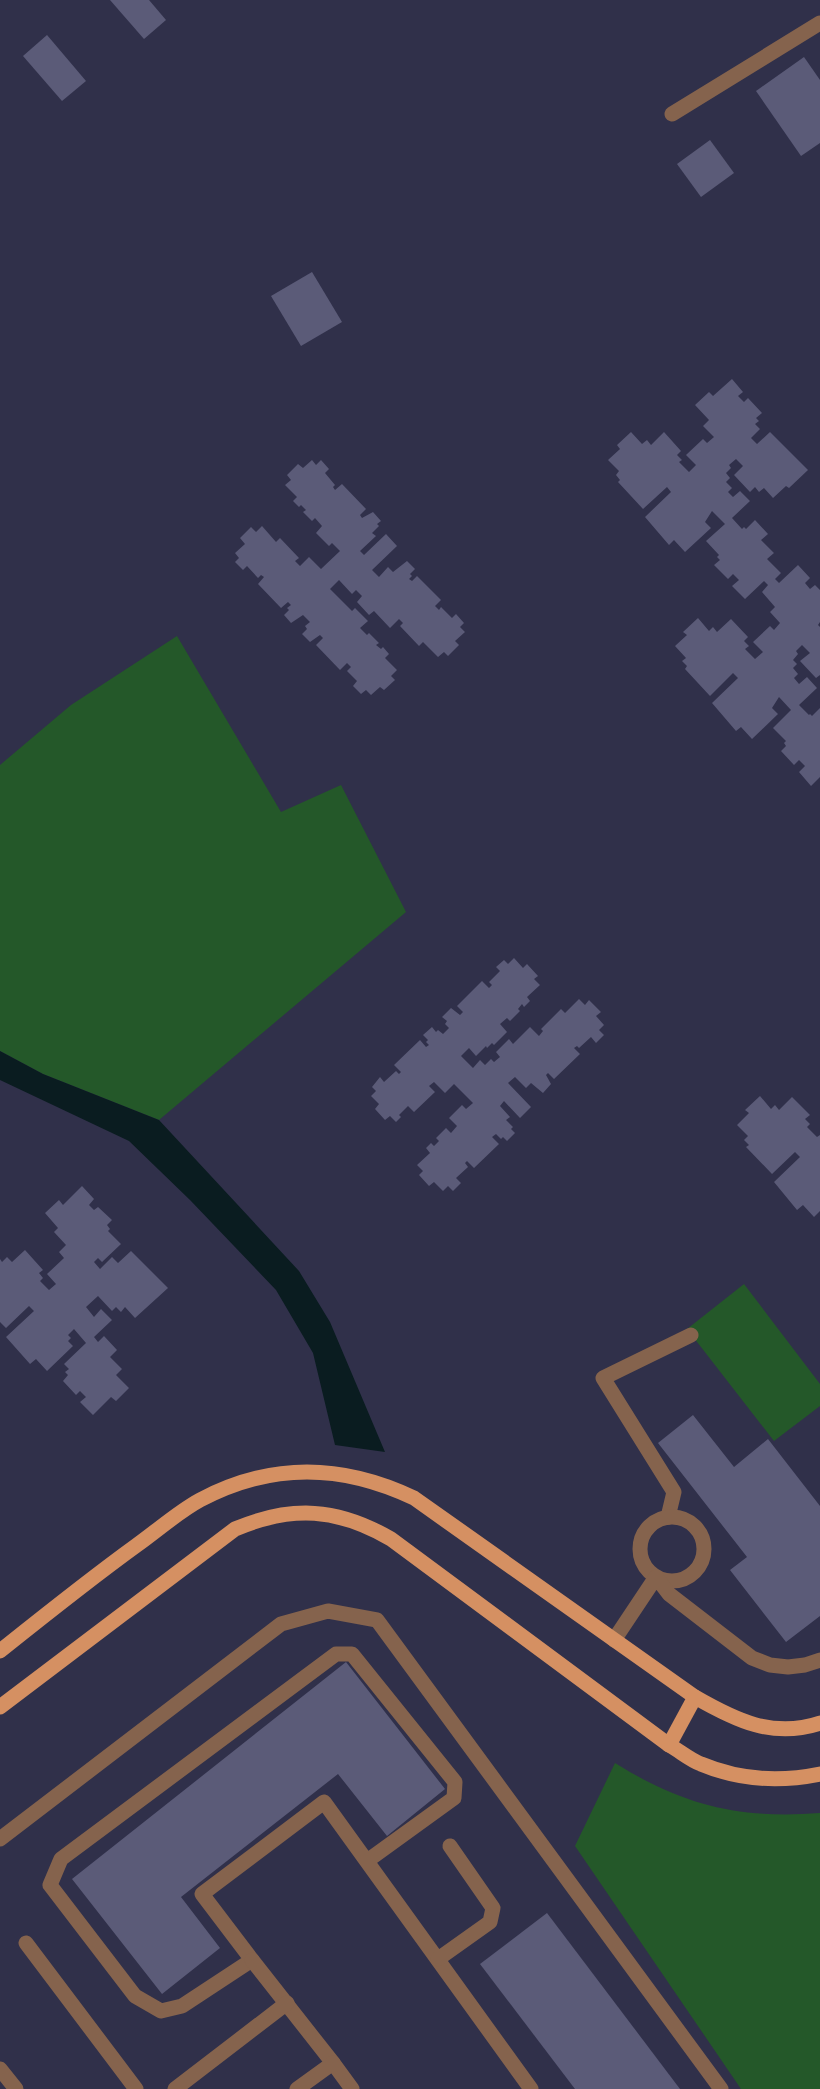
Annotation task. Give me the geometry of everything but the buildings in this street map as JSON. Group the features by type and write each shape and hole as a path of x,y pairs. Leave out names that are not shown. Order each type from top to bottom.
{"main road":[{"path":"0,1651 103,1570 198,1502 249,1479 305,1471 333,1472 388,1486 414,1498 695,1697 729,1716 769,1729 790,1730 820,1723"},
{"path":"0,1707 235,1529 278,1515 300,1512 322,1513 370,1526 391,1539 669,1745 700,1764 750,1777 802,1778 820,1774"},
{"path":"669,1745 695,1697"}],"street":[{"path":"672,114 820,23"},
{"path":"668,1517 674,1492 603,1378 691,1335"},
{"path":"668,1517 688,1521 702,1537 704,1548 697,1568 680,1580 669,1581 657,1577 650,1573 643,1564 640,1544 643,1534 650,1526 668,1517"},
{"path":"614,1640 657,1577"},
{"path":"657,1577 669,1594 752,1658 770,1665 788,1667 820,1660"},
{"path":"0,1839 281,1624 328,1611 376,1620 721,2089"},
{"path":"252,1960 182,2006 161,2010 135,1996 50,1886 61,1859 336,1654 352,1654 455,1782 454,1798 367,1861"},
{"path":"352,2089 202,1894 324,1802 531,2089"},
{"path":"438,1959 490,1922 493,1908 450,1846"},
{"path":"26,1943 136,2089"},
{"path":"175,2089 286,2003"},
{"path":"297,2089 333,2063"},
{"path":"0,2069 16,2089"}],"green space":[{"path":"177,636 281,812 341,785 406,912 159,1120 43,1074 0,1051 0,765 71,705"},
{"path":"744,1284 820,1384 820,1406 774,1441 687,1329"},
{"path":"615,1763 665,1790 713,1806 764,1814 820,1813 820,2089 741,2089 575,1846"}],"shaded area":[{"path":"0,1051 43,1074 159,1120 299,1271 330,1322 385,1452 335,1445 313,1353 276,1290 190,1200 129,1141 0,1080"}]}
